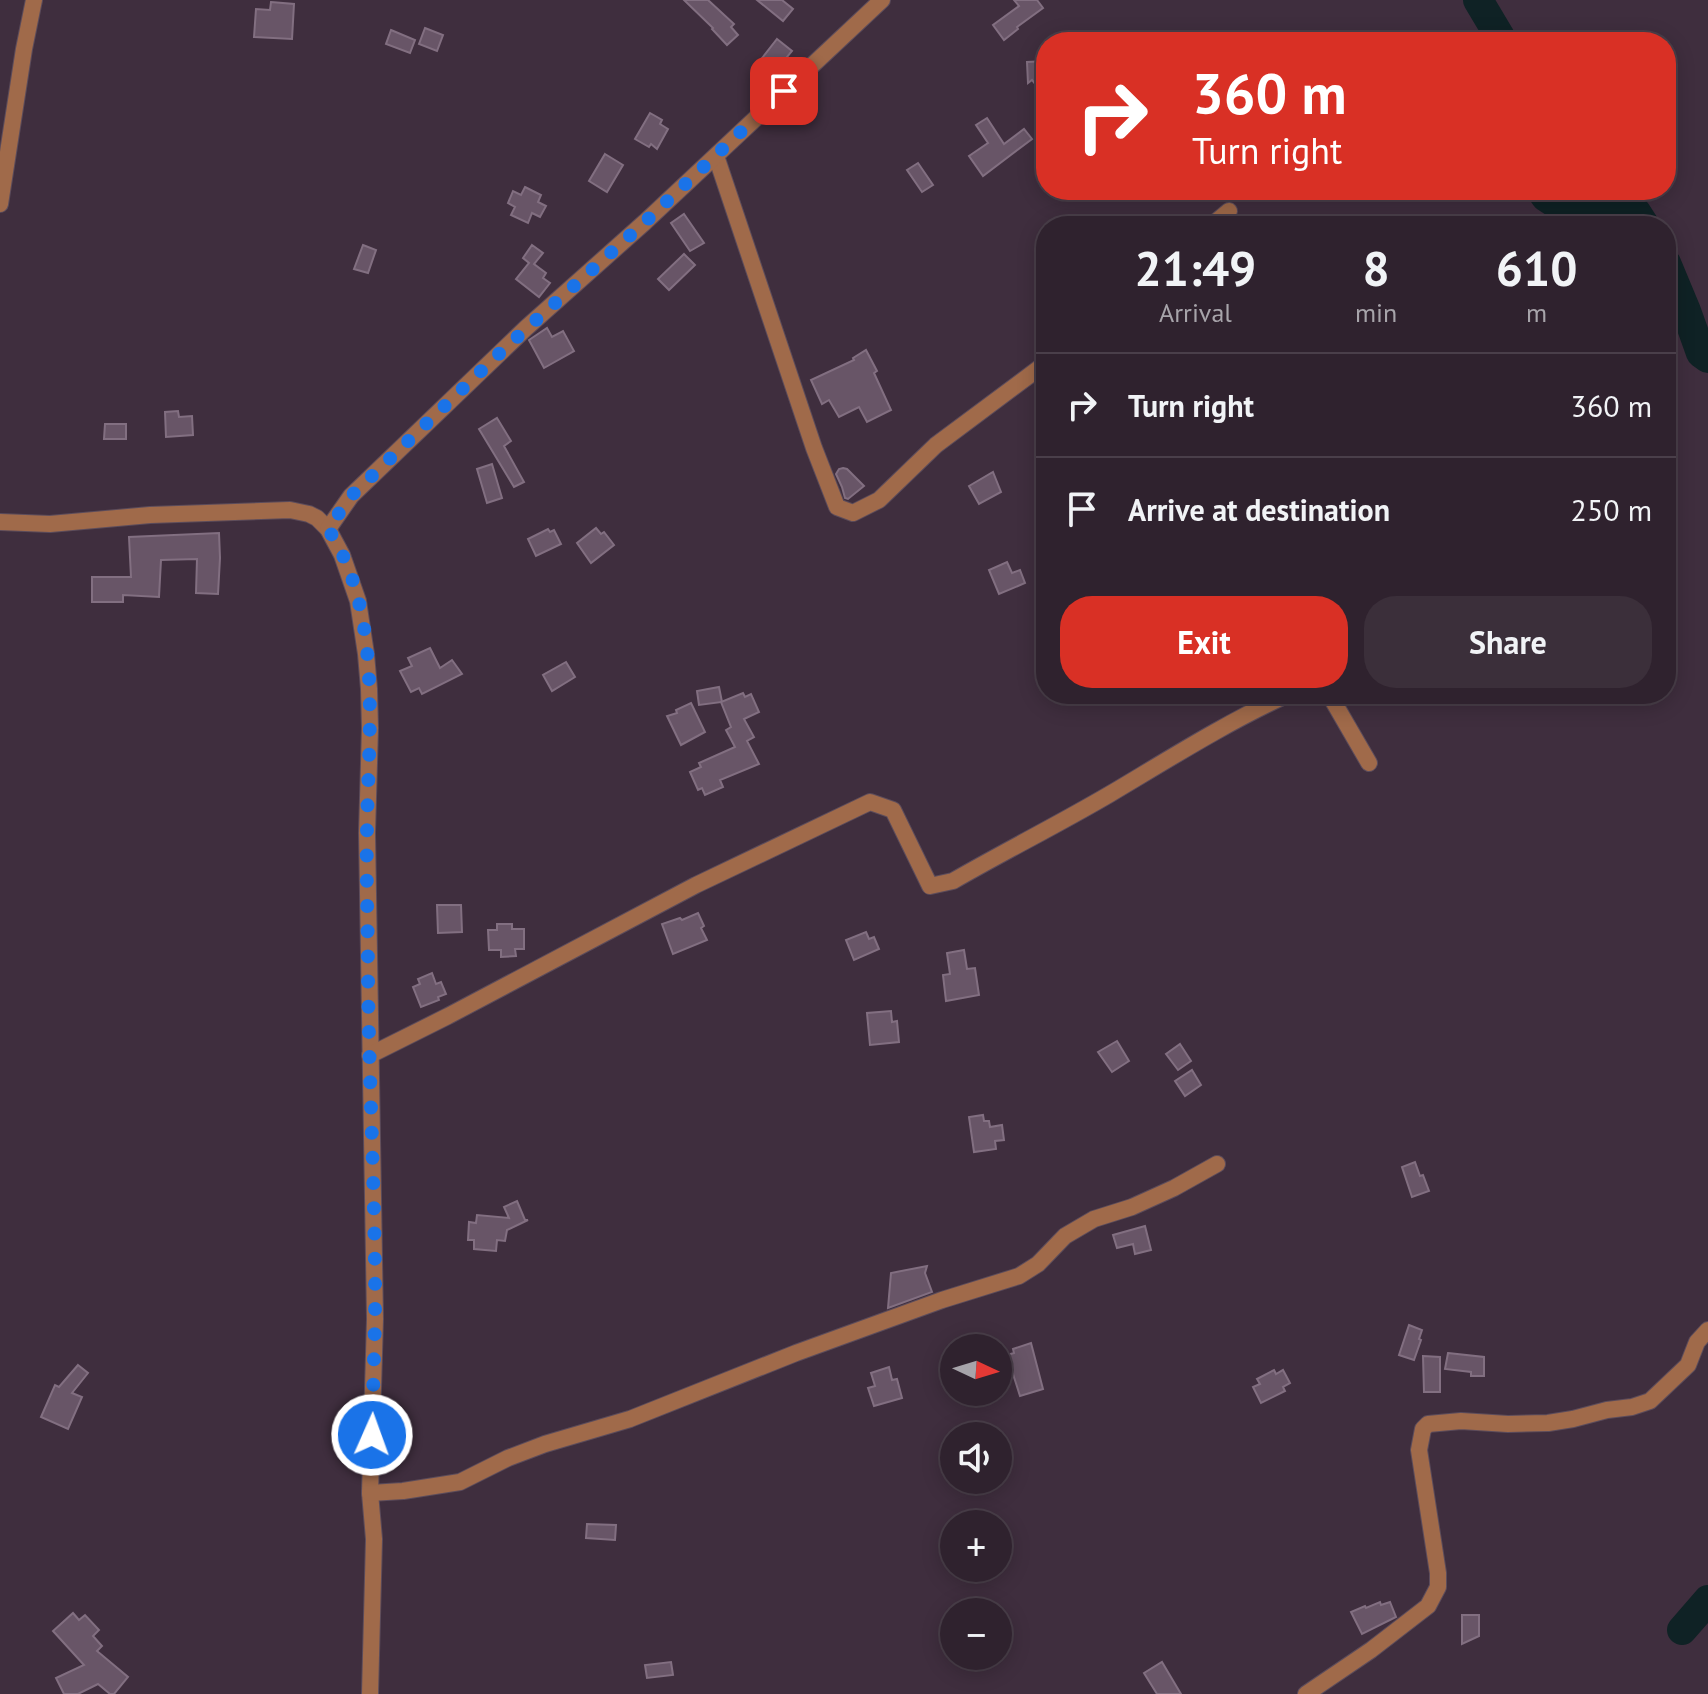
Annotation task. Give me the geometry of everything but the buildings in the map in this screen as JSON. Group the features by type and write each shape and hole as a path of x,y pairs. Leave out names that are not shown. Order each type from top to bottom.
{"street":[{"path":"0,204 34,0"},
{"path":"328,529 351,496 449,401 882,0"},
{"path":"716,156 814,448 837,507 853,513 879,500 936,445 1036,370"},
{"path":"1223,216 1229,211"},
{"path":"0,522 50,524 139,516 290,510 309,514 328,529 353,585 363,628 370,728 367,833 375,1319 370,1493 374,1539 370,1694"},
{"path":"370,1055 696,885 870,802 893,810 930,886 953,881 1267,704"},
{"path":"1335,704 1369,763"},
{"path":"370,1493 460,1482 532,1449 630,1419 796,1353 942,1300 1019,1276 1038,1264 1065,1236 1094,1219 1132,1207 1217,1164"},
{"path":"1306,1694 1396,1632 1432,1601 1438,1587 1438,1573 1419,1450 1423,1429 1428,1424 1461,1421 1548,1423 1650,1401 1688,1365 1697,1342 1708,1330"}],"waterway":[{"path":"1478,0 1497,32"},
{"path":"1551,200 1575,216"},
{"path":"1583,216 1606,207 1636,212 1639,216"},
{"path":"1676,287 1701,353 1708,358"},
{"path":"1682,1630 1708,1600"}],"route":[{"path":"372,1435 375,1319 368,976 369,689 358,601 342,555 328,529 351,496 504,349 784,91"}]}
